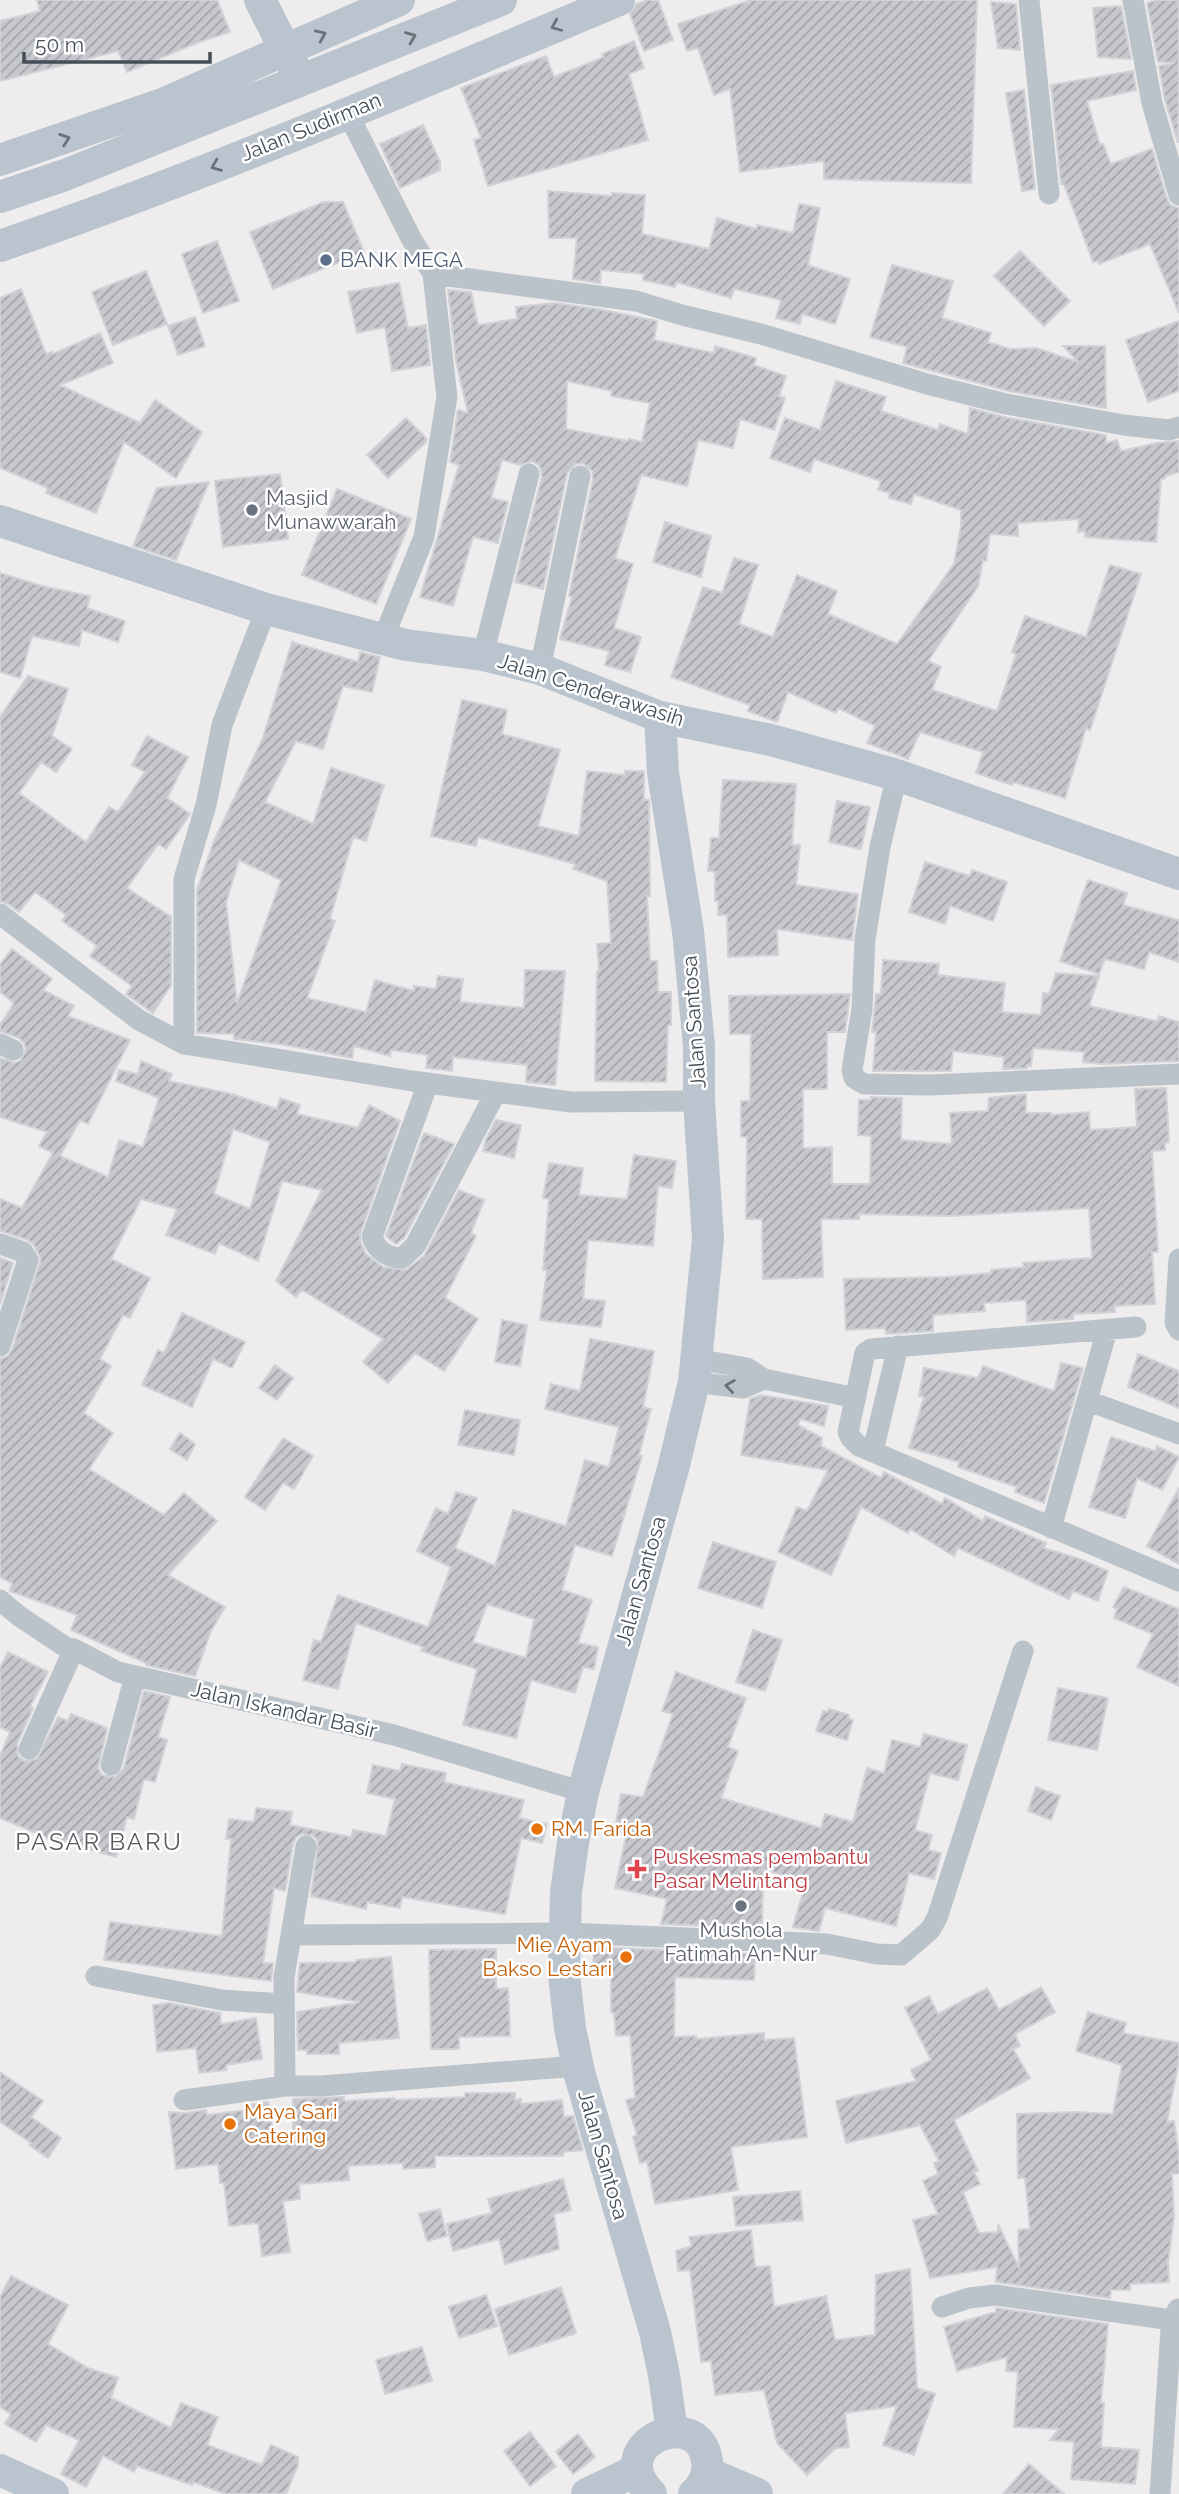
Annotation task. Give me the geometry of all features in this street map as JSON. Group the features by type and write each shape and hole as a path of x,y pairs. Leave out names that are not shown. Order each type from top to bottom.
{"street":[{"path":"260,0 284,51 302,80"},
{"path":"0,160 165,103 399,0"},
{"path":"0,197 65,175 501,0"},
{"name":"Jalan Sudirman","path":"0,246 100,211 348,114 619,0"},
{"path":"1030,0 1049,194"},
{"path":"1133,0 1152,103 1179,195"},
{"path":"348,114 412,240 433,274 447,397 424,537 383,639"},
{"path":"433,274 636,301 1006,404 1124,425 1169,429 1179,427"},
{"path":"483,654 529,474"},
{"path":"540,669 580,476"},
{"name":"Jalan Cenderawasih","path":"0,521 266,609 407,645 483,654 540,669 660,718 771,740 897,775 1179,874"},
{"path":"184,1044 184,879 206,806 222,725 266,609"},
{"name":"Jalan Santosa","path":"660,718 663,773 688,931 699,1046 699,1101 708,1239 695,1370 673,1469 583,1792 566,1892 564,1975 570,2028 578,2066 655,2332 672,2431"},
{"path":"897,775 880,848 865,939 862,1009 852,1070 854,1079 864,1084 931,1085 1179,1074"},
{"path":"0,914 139,1020 184,1044 428,1083 571,1101 699,1101"},
{"path":"428,1083 372,1237 375,1244 391,1258 402,1258 415,1246 496,1092"},
{"path":"0,1244 23,1252 28,1260 0,1346"},
{"path":"1179,1259 1175,1324 1179,1330"},
{"path":"1136,1327 871,1349 865,1353 848,1432 855,1444 1179,1581"},
{"path":"1051,1528 1107,1330"},
{"path":"873,1451 898,1346"},
{"path":"695,1370 743,1388 764,1379 856,1398"},
{"path":"1088,1401 1179,1434"},
{"name":"Jalan Iskandar Basir","path":"0,1600 67,1648 118,1672 394,1735 583,1792"},
{"path":"29,1749 74,1649"},
{"path":"291,1935 566,1933 827,1944 877,1954 901,1955 930,1930 937,1919 1023,1651"},
{"path":"111,1766 135,1676"},
{"path":"285,2086 284,1977 306,1846"},
{"path":"96,1976 222,2000 284,2004"},
{"path":"184,2100 285,2086 321,2086 578,2066"},
{"path":"942,2307 969,2298 995,2295 1175,2313 1160,2494"},
{"path":"587,2494 644,2482 639,2455 646,2443 658,2434 672,2431 687,2434 700,2443 707,2457 701,2483 757,2494"},
{"path":"0,2470 54,2494"}],"building":[{"path":"37,0 217,0 230,32 127,72 118,51 0,81 0,21 40,11"},
{"path":"658,0 673,40 644,51 630,14 636,4"},
{"path":"751,0 977,0 971,183 824,179 824,161 740,172 730,89 714,95 698,48 687,51 678,24"},
{"path":"1156,0 1179,0 1178,143 1165,100 1159,66 1175,63 1158,62 1147,3"},
{"path":"991,2 1016,4 1020,50 998,48"},
{"path":"1121,6 1131,59 1098,57 1093,8"},
{"path":"634,41 644,68 629,74 648,140 488,186 474,140 481,138 461,88 546,56 554,77 604,57 602,54"},
{"path":"1133,71 1136,90 1087,101 1100,145 1103,144 1111,164 1152,149 1167,199 1170,205 1179,208 1179,313 1150,244 1099,264 1098,261 1093,262 1064,184 1061,184 1051,85"},
{"path":"1024,90 1035,189 1022,191 1006,93"},
{"path":"423,125 440,162 440,170 400,188 380,144"},
{"path":"548,191 612,196 612,193 645,195 642,234 709,249 717,218 757,229 757,225 793,233 799,204 820,208 808,265 850,279 835,324 802,314 800,324 776,318 781,300 734,289 731,298 676,282 675,287 643,280 644,274 601,270 600,283 573,279 577,238 549,238"},
{"path":"324,202 343,202 364,252 273,289 250,232"},
{"path":"217,241 239,301 203,313 182,254"},
{"path":"1020,251 1070,301 1044,326 994,276"},
{"path":"892,265 953,281 942,318 991,333 988,342 1010,349 1036,348 1078,362 1063,346 1105,346 1106,408 1009,391 903,363 907,347 870,337"},
{"path":"146,271 167,324 113,345 92,292"},
{"path":"399,283 408,328 426,325 430,365 392,371 385,327 357,333 348,292"},
{"path":"21,289 46,354 53,354 100,333 113,363 60,385 140,423 155,400 202,432 176,478 124,442 96,513 46,493 48,488 0,468 0,298"},
{"path":"448,290 471,292 478,325 517,319 516,307 555,303 598,309 657,321 654,340 714,353 715,346 756,358 754,365 786,376 779,396 785,398 774,430 740,419 733,448 698,440 687,486 641,475 615,558 633,564 614,628 641,637 630,672 605,665 609,651 560,639 572,597 569,596 593,479 592,471 583,463 575,464 567,473 543,589 515,582 542,477 541,470 538,464 532,461 520,465 502,460 491,498 508,502 498,543 473,537 453,606 420,597 459,465 450,462 458,410 468,413 456,361","holes":["567,381 612,391 611,396 650,403 642,442 566,429"]},
{"path":"195,317 205,346 178,355 168,326"},
{"path":"1179,321 1179,391 1148,402 1126,340"},
{"path":"836,381 886,397 881,411 938,430 940,424 968,434 970,408 1004,417 1106,435 1106,443 1117,440 1121,451 1179,441 1179,472 1161,479 1156,542 1085,537 1085,531 1078,532 1079,519 1018,523 1018,536 990,534 986,561 983,560 978,586 928,661 941,667 932,690 997,711 1016,654 1012,652 1025,616 1086,637 1110,565 1141,574 1090,730 1086,728 1065,798 976,773 983,752 920,732 908,759 867,743 875,726 838,708 836,713 788,692 777,722 748,711 750,705 671,677 703,587 722,593 734,558 758,565 739,624 773,637 797,575 837,591 828,614 897,644 954,564 961,510 914,494 911,504 889,498 890,493 878,490 881,481 814,459 810,472 770,458 785,418 820,430"},
{"path":"406,418 427,439 388,478 367,455"},
{"name":"Masjid Munawwarah","path":"280,474 288,539 223,547 215,481"},
{"path":"209,482 176,560 133,546 157,488"},
{"path":"337,489 411,519 376,604 302,575"},
{"path":"665,522 711,536 701,577 653,562"},
{"path":"0,573 42,586 90,596 87,608 125,621 118,642 82,630 79,646 32,636 20,678 0,672"},
{"path":"292,642 358,662 360,652 380,657 372,692 343,686 323,749 296,741 265,802 313,824 331,768 384,785 366,841 353,837 330,919 335,921 307,998 366,1012 375,980 414,991 414,986 436,989 438,976 463,979 460,1002 524,1008 525,970 565,971 555,1085 526,1082 527,1065 453,1057 452,1071 426,1068 428,1055 391,1050 390,1056 354,1046 352,1058 286,1045 234,1039 234,1034 197,1033 197,890 214,841 263,738","holes":["239,860 281,880 237,1003 226,902"]},
{"path":"28,676 68,689 52,736 72,749 56,772 41,762 19,793 86,842 109,807 118,812 145,772 132,765 147,736 188,757 167,798 190,814 166,849 158,844 127,888 171,917 171,985 153,1013 126,994 132,986 90,956 97,946 62,921 66,915 35,892 19,912 0,901 0,717"},
{"path":"462,700 507,710 502,734 560,750 538,826 579,836 587,771 625,775 625,771 644,771 644,800 649,800 650,896 647,896 650,961 657,961 658,992 671,992 666,1082 595,1081 599,971 597,944 611,943 607,881 573,869 575,864 478,837 476,846 431,836"},
{"path":"723,780 796,784 792,845 800,845 796,885 858,894 852,940 777,929 778,955 728,957 727,915 718,915 715,872 708,871 711,838 719,838"},
{"path":"837,801 870,807 861,849 829,842"},
{"path":"925,862 970,876 972,870 1007,882 993,921 950,906 945,924 909,912"},
{"path":"1088,880 1127,893 1123,905 1179,920 1179,962 1149,952 1144,969 1105,959 1099,974 1060,961"},
{"path":"12,949 52,979 43,990 74,1006 68,1016 130,1040 88,1124 80,1120 60,1156 108,1177 119,1140 143,1147 159,1098 116,1081 119,1070 138,1074 141,1061 172,1074 169,1081 232,1094 277,1109 280,1098 300,1105 297,1114 358,1128 369,1105 400,1121 360,1234 360,1242 366,1254 383,1267 406,1270 424,1256 459,1190 484,1200 471,1233 476,1236 445,1298 478,1319 444,1371 415,1353 388,1383 363,1362 383,1339 302,1290 296,1297 276,1281 322,1190 282,1181 258,1261 219,1243 215,1254 166,1235 177,1209 141,1199 111,1259 150,1278 130,1318 123,1315 100,1359 111,1366 84,1413 113,1433 89,1469 164,1515 184,1493 217,1521 168,1575 225,1607 211,1631 195,1676 146,1665 71,1630 77,1615 10,1591 12,1583 0,1577 0,1359 8,1356 12,1350 41,1259 34,1245 28,1240 0,1231 0,1199 22,1208 53,1153 39,1146 47,1132 0,1117 0,1058 15,1063 21,1060 26,1049 19,1038 0,1031 0,1025 14,1003 0,992 0,965","holes":["233,1129 270,1142 250,1209 214,1194"]},
{"path":"883,960 939,964 938,975 1005,983 1002,1012 1041,1015 1043,993 1049,994 1056,973 1099,976 1089,1006 1157,1021 1159,1016 1179,1022 1179,1061 1101,1064 1083,1062 1084,1052 1033,1048 1031,1066 1027,1065 1027,1068 1003,1069 1004,1057 953,1051 951,1071 873,1071 876,1032 872,1032 876,994 881,994"},
{"path":"850,994 845,1032 827,1032 827,1089 803,1089 803,1148 832,1147 832,1184 870,1184 871,1136 858,1135 859,1100 871,1100 871,1097 902,1098 901,1140 952,1144 950,1113 988,1111 989,1098 1026,1094 1026,1113 1051,1115 1089,1112 1090,1130 1137,1127 1135,1089 1166,1088 1169,1142 1165,1143 1165,1150 1152,1151 1158,1252 1152,1252 1155,1304 1114,1306 1115,1312 1073,1314 1073,1319 1027,1322 1026,1300 984,1303 985,1311 933,1315 933,1331 886,1334 885,1328 846,1330 844,1279 945,1277 991,1273 991,1270 1024,1267 1023,1263 1092,1258 1089,1208 951,1216 859,1214 859,1219 821,1219 823,1277 763,1279 762,1219 746,1219 747,1137 741,1137 741,1101 750,1101 751,1034 730,1034 729,996"},
{"path":"496,1120 521,1125 514,1158 483,1151"},
{"path":"424,1133 454,1144 404,1238 396,1244 386,1236"},
{"path":"634,1155 676,1161 672,1188 658,1186 653,1246 588,1240 583,1299 605,1301 601,1327 540,1320 547,1270 543,1270 549,1199 543,1198 549,1163 583,1168 579,1195 627,1199"},
{"path":"0,1258 13,1263 0,1304"},
{"path":"182,1313 245,1342 232,1368 213,1359 192,1407 142,1385 158,1350 164,1353"},
{"path":"502,1320 527,1325 520,1366 495,1362"},
{"path":"590,1339 654,1351 643,1407 651,1409 639,1455 642,1456 612,1556 575,1545 562,1590 592,1600 578,1643 598,1647 594,1669 583,1667 575,1693 531,1680 516,1738 463,1725 477,1669 421,1651 423,1647 356,1623 338,1689 303,1680 314,1640 321,1642 338,1595 428,1627 451,1567 417,1551 436,1508 448,1514 456,1492 477,1498 455,1548 495,1566 513,1510 566,1526 585,1460 609,1467 619,1427 545,1409 551,1384 580,1391","holes":["487,1604 534,1619 526,1658 473,1642"]},
{"path":"1138,1354 1179,1371 1179,1408 1128,1387"},
{"path":"1061,1363 1083,1368 1044,1503 1015,1492 1017,1487 958,1467 959,1462 909,1448 924,1397 919,1396 924,1368 978,1378 983,1366 1054,1391"},
{"path":"275,1365 293,1378 277,1400 259,1388"},
{"path":"761,1395 828,1406 824,1426 800,1419 798,1425 822,1438 821,1446 881,1478 884,1472 942,1504 945,1498 983,1521 985,1516 1046,1543 1044,1548 1108,1571 1098,1601 1073,1591 1069,1599 958,1548 954,1556 910,1529 908,1533 861,1507 831,1575 778,1552 797,1507 807,1511 828,1470 741,1455 750,1399"},
{"path":"465,1410 520,1420 514,1455 458,1445"},
{"path":"180,1433 195,1444 187,1460 170,1449"},
{"path":"1111,1437 1155,1451 1157,1446 1179,1457 1162,1490 1137,1478 1125,1518 1089,1507"},
{"path":"283,1438 313,1456 294,1489 283,1483 265,1510 245,1497"},
{"path":"1179,1488 1179,1564 1147,1546"},
{"path":"713,1542 776,1562 762,1608 698,1588"},
{"path":"1124,1587 1179,1609 1179,1686 1137,1667 1153,1634 1114,1618 1117,1609 1113,1607"},
{"path":"753,1630 782,1640 765,1691 736,1682"},
{"path":"8,1652 48,1672 30,1707 33,1708 17,1744 18,1756 24,1761 37,1759 58,1717 68,1721 71,1714 107,1728 98,1768 102,1775 115,1777 124,1768 144,1691 170,1697 158,1737 167,1740 155,1782 144,1779 134,1819 127,1817 116,1857 58,1840 57,1842 0,1818 0,1756 10,1732 0,1727 0,1668"},
{"path":"676,1672 746,1698 728,1747 738,1751 721,1798 821,1828 825,1814 853,1822 867,1768 884,1773 892,1740 920,1747 924,1734 967,1745 958,1780 930,1773 915,1830 932,1835 928,1850 941,1853 934,1879 909,1873 896,1926 825,1908 819,1931 793,1927 806,1882 763,1869 762,1928 661,1924 667,1899 615,1888 626,1836 614,1834 621,1794 643,1797 673,1714 662,1711"},
{"path":"1058,1688 1108,1698 1097,1750 1048,1740"},
{"path":"829,1709 849,1715 848,1718 853,1720 847,1740 816,1731 823,1711 828,1712"},
{"path":"402,1764 446,1773 444,1782 524,1800 519,1818 547,1824 542,1843 521,1838 505,1914 402,1897 400,1908 367,1902 366,1909 311,1896 318,1842 314,1836 302,1834 296,1837 293,1844 285,1891 274,1888 263,1963 273,1963 271,1981 104,1960 110,1922 222,1936 231,1839 226,1839 229,1819 254,1822 256,1808 292,1812 290,1825 351,1837 353,1830 386,1836 395,1799 367,1793 373,1765 400,1771"},
{"path":"1036,1787 1060,1796 1051,1820 1028,1811"},
{"path":"594,1947 755,1954 754,1980 675,1977 674,2037 696,2036 697,2039 764,2033 764,2040 794,2038 807,2137 731,2147 738,2190 655,2204 647,2161 640,2163 633,2137 637,2135 626,2100 635,2098 630,2035 616,2036 614,2013 611,2012 611,1974 593,1973"},
{"path":"496,1949 496,1989 508,1988 510,2036 459,2037 459,2049 431,2049 429,1950"},
{"path":"391,1957 399,2038 339,2043 339,2054 307,2054 307,2050 298,2050 297,2012 360,2002 297,1992 300,1963 356,1962"},
{"path":"1041,1987 1055,2012 1015,2034 1020,2046 1013,2049 1030,2078 954,2120 978,2171 974,2172 980,2184 963,2192 979,2233 998,2232 998,2224 1019,2268 1018,2230 1030,2229 1025,2178 1018,2178 1017,2114 1113,2114 1122,2065 1076,2051 1088,2012 1126,2023 1123,2033 1179,2043 1179,2060 1167,2122 1174,2121 1179,2157 1179,2173 1172,2174 1174,2217 1168,2263 1169,2282 1130,2284 1130,2290 1111,2290 1110,2298 996,2282 997,2267 930,2278 913,2220 938,2214 923,2181 938,2174 934,2163 939,2161 920,2125 846,2143 836,2101 916,2081 911,2070 931,2060 905,2008 929,1996 938,2014 987,1988 999,2010"},
{"path":"169,2003 220,2013 221,2024 256,2018 262,2059 226,2065 226,2070 199,2073 196,2048 157,2052 153,2005"},
{"path":"0,2072 43,2101 31,2117 61,2138 48,2158 0,2122"},
{"path":"465,2093 515,2093 515,2100 521,2099 521,2104 562,2100 564,2117 573,2116 583,2150 563,2152 563,2156 435,2156 435,2167 403,2169 403,2163 348,2166 349,2180 299,2184 300,2199 283,2201 290,2252 262,2256 258,2223 229,2226 224,2183 220,2183 218,2164 176,2169 169,2112 206,2110 207,2115 248,2110 247,2105 268,2102 275,2143 293,2141 293,2099 344,2097 344,2101 394,2100 465,2097"},
{"path":"563,2179 571,2210 554,2214 559,2249 505,2264 499,2239 453,2251 447,2224 492,2213 488,2199"},
{"path":"800,2191 803,2220 736,2226 733,2197"},
{"path":"440,2209 447,2236 427,2241 419,2214"},
{"path":"751,2230 755,2267 770,2266 774,2307 826,2296 835,2340 875,2335 876,2275 910,2269 917,2388 935,2394 914,2455 883,2445 897,2406 845,2413 849,2447 836,2448 807,2475 777,2443 764,2390 715,2395 711,2361 701,2362 690,2270 678,2271 676,2251 692,2246 689,2237"},
{"path":"11,2276 68,2305 48,2344 88,2368 118,2378 111,2398 171,2428 181,2403 218,2417 207,2445 262,2465 271,2445 298,2457 298,2465 286,2494 226,2494 137,2466 134,2472 103,2456 86,2487 61,2474 79,2440 46,2425 36,2442 5,2424 11,2414 0,2407 0,2297"},
{"path":"561,2287 576,2333 509,2355 495,2309"},
{"path":"486,2295 497,2326 459,2338 449,2307"},
{"path":"996,2308 1108,2324 1101,2403 1104,2403 1101,2447 1139,2450 1135,2484 1071,2479 1074,2442 1050,2440 1059,2429 1014,2427 1018,2372 1006,2371 1007,2357 957,2371 944,2327 996,2312"},
{"path":"422,2347 432,2381 385,2394 376,2360"},
{"path":"530,2432 556,2466 530,2486 504,2451"},
{"path":"578,2434 595,2457 573,2474 556,2452"},
{"path":"1029,2464 1064,2494 1003,2494"}],"place":[{"name":"BANK MEGA","path":"326,260"},
{"name":"Masjid Munawwarah","path":"252,510"},
{"name":"RM. Farida","path":"537,1829"},
{"name":"Puskesmas pembantu Pasar Melintang","path":"637,1869"},
{"name":"Mushola Fatimah An-Nur","path":"741,1906"},
{"name":"Mie Ayam Bakso Lestari","path":"626,1957"},
{"name":"Maya Sari Catering","path":"230,2124"}],"district":[{"name":"PASAR BARU","path":"99,1842"}]}
